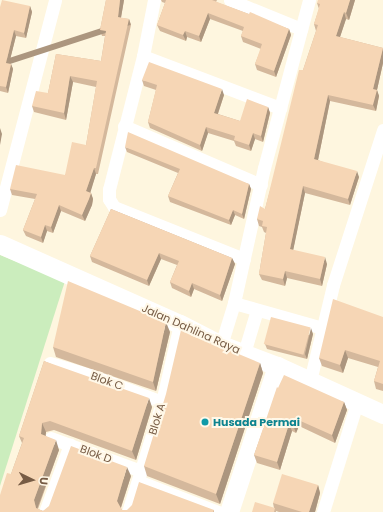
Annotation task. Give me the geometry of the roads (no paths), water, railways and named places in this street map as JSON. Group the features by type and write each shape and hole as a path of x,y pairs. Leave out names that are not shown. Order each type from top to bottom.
{"street":[{"path":"0,210 54,0"},
{"path":"154,0 143,56 124,126 109,190 109,199 114,207 244,259"},
{"path":"230,0 301,29"},
{"path":"221,345 234,303 280,108 309,0"},
{"path":"143,56 280,108"},
{"path":"124,126 261,185"},
{"path":"310,381 334,285 383,130"},
{"name":"Jalan Dahlina Raya","path":"0,244 180,324 221,345 277,366 383,414"},
{"path":"234,303 323,328"},
{"path":"244,353 257,310"},
{"name":"Blok A","path":"128,512 162,402 180,324"},
{"name":"Blok C","path":"50,363 93,376 162,402"},
{"path":"229,512 277,366"},
{"path":"323,512 357,403"},
{"name":"Blok D","path":"50,438 70,444 218,512"},
{"path":"45,512 70,444"}],"place":[{"name":"Husada Permai","path":"205,422"}]}
